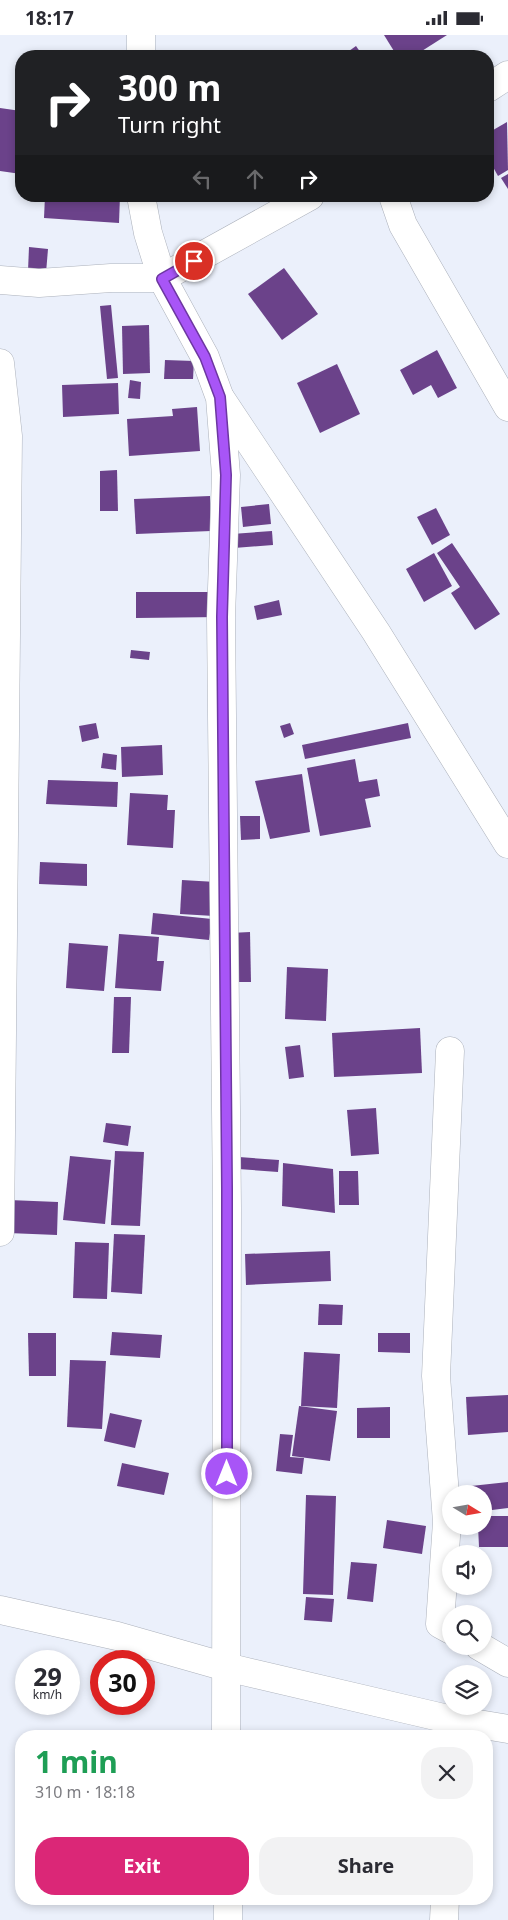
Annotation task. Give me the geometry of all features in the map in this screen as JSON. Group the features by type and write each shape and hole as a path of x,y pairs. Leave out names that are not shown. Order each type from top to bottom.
{"street":[{"path":"494,84 508,75"},
{"path":"142,202 148,233 162,279 205,357 220,397 376,632 500,808 508,844"},
{"path":"0,280 39,283 111,278 162,279 299,202"},
{"path":"394,202 403,225 508,407"},
{"path":"0,363 8,446 0,1232"},
{"path":"220,397 226,475 222,617 227,1208 226,1730"},
{"path":"442,1625 440,1624 447,1522 436,1376 450,1051"},
{"path":"0,1610 117,1636 448,1727 508,1729"},
{"path":"492,1654 508,1663"},
{"path":"228,1905 228,1920"},
{"path":"444,1920 445,1905"}],"building":[{"path":"384,35 447,35 423,50 393,50"},
{"path":"356,46 359,50 350,50"},
{"path":"0,108 15,110 15,173 0,171"},
{"path":"507,122 508,170 498,176 494,169 494,130"},
{"path":"508,174 508,189 501,178"},
{"path":"45,202 120,202 119,223 44,218"},
{"path":"29,247 48,249 46,273 28,271"},
{"path":"284,268 318,314 282,340 248,294"},
{"path":"111,305 118,378 107,379 100,306"},
{"path":"149,325 150,373 123,374 122,326"},
{"path":"437,350 457,388 438,398 431,385 413,395 400,370"},
{"path":"165,360 194,361 193,379 164,379"},
{"path":"337,364 360,414 320,433 297,383"},
{"path":"130,380 141,382 140,399 128,398"},
{"path":"118,383 119,414 63,417 62,385"},
{"path":"197,407 200,451 129,456 127,419 173,416 172,409"},
{"path":"117,470 118,511 100,511 100,471"},
{"path":"210,496 211,531 136,534 134,499"},
{"path":"269,504 271,524 243,527 241,507"},
{"path":"436,508 450,535 432,545 417,517"},
{"path":"272,531 273,545 234,548 232,534"},
{"path":"452,543 500,614 475,630 451,593 460,587 437,553"},
{"path":"434,553 452,586 424,602 406,569"},
{"path":"136,592 221,592 221,617 136,618"},
{"path":"279,600 282,615 257,620 254,606"},
{"path":"131,650 150,652 149,660 130,658"},
{"path":"96,723 99,738 82,742 79,726"},
{"path":"290,723 294,734 284,738 280,726"},
{"path":"408,723 411,738 305,759 302,745"},
{"path":"162,745 163,775 122,777 121,747"},
{"path":"103,753 117,755 116,770 101,768"},
{"path":"355,759 359,782 377,779 380,796 365,799 371,827 320,836 307,768"},
{"path":"302,774 310,832 270,839 255,781"},
{"path":"48,780 118,782 117,807 46,804"},
{"path":"130,793 168,795 167,810 175,810 173,848 127,845"},
{"path":"240,816 260,816 260,839 241,840"},
{"path":"40,862 87,864 87,886 39,884"},
{"path":"182,880 216,882 214,916 180,914"},
{"path":"153,913 212,919 209,940 151,934"},
{"path":"250,932 251,982 230,982 230,933"},
{"path":"119,934 159,937 157,961 164,961 161,991 115,988"},
{"path":"69,943 108,946 104,991 66,988"},
{"path":"287,967 328,969 326,1021 285,1019"},
{"path":"114,997 131,997 129,1053 112,1053"},
{"path":"420,1028 422,1073 334,1077 332,1033"},
{"path":"300,1045 304,1077 289,1079 285,1047"},
{"path":"376,1108 379,1154 351,1156 347,1110"},
{"path":"106,1123 131,1126 128,1146 103,1142"},
{"path":"115,1151 144,1152 140,1226 111,1225"},
{"path":"70,1156 111,1160 105,1224 63,1220"},
{"path":"239,1157 279,1160 278,1172 238,1169"},
{"path":"283,1163 333,1169 335,1213 282,1206"},
{"path":"339,1171 358,1171 359,1205 339,1205"},
{"path":"9,1200 58,1202 57,1235 8,1233"},
{"path":"114,1234 145,1235 142,1294 111,1292"},
{"path":"75,1242 109,1243 107,1299 73,1298"},
{"path":"330,1251 331,1281 246,1285 245,1254"},
{"path":"319,1304 343,1305 342,1325 318,1325"},
{"path":"112,1332 162,1335 160,1358 110,1355"},
{"path":"28,1333 56,1333 56,1376 29,1376"},
{"path":"378,1333 410,1333 410,1353 378,1352"},
{"path":"304,1352 340,1354 337,1408 301,1406"},
{"path":"70,1360 106,1361 102,1429 67,1427"},
{"path":"508,1395 508,1432 468,1435 466,1397"},
{"path":"299,1406 337,1411 330,1461 292,1456"},
{"path":"390,1407 390,1438 357,1438 357,1408"},
{"path":"110,1413 142,1420 135,1448 104,1441"},
{"path":"280,1434 293,1435 290,1457 304,1458 302,1474 276,1471"},
{"path":"122,1463 169,1473 164,1495 117,1486"},
{"path":"508,1482 508,1508 492,1510 492,1485 480,1485"},
{"path":"306,1495 336,1496 333,1595 303,1594"},
{"path":"492,1516 508,1516 508,1547 479,1545 478,1535 492,1535"},
{"path":"387,1520 426,1526 422,1554 383,1548"},
{"path":"351,1562 377,1564 373,1602 347,1599"},
{"path":"306,1597 334,1599 332,1622 304,1620"}],"route":[{"path":"194,261 162,279 205,357 220,397 226,475 222,617 227,1188 227,1474"}]}
